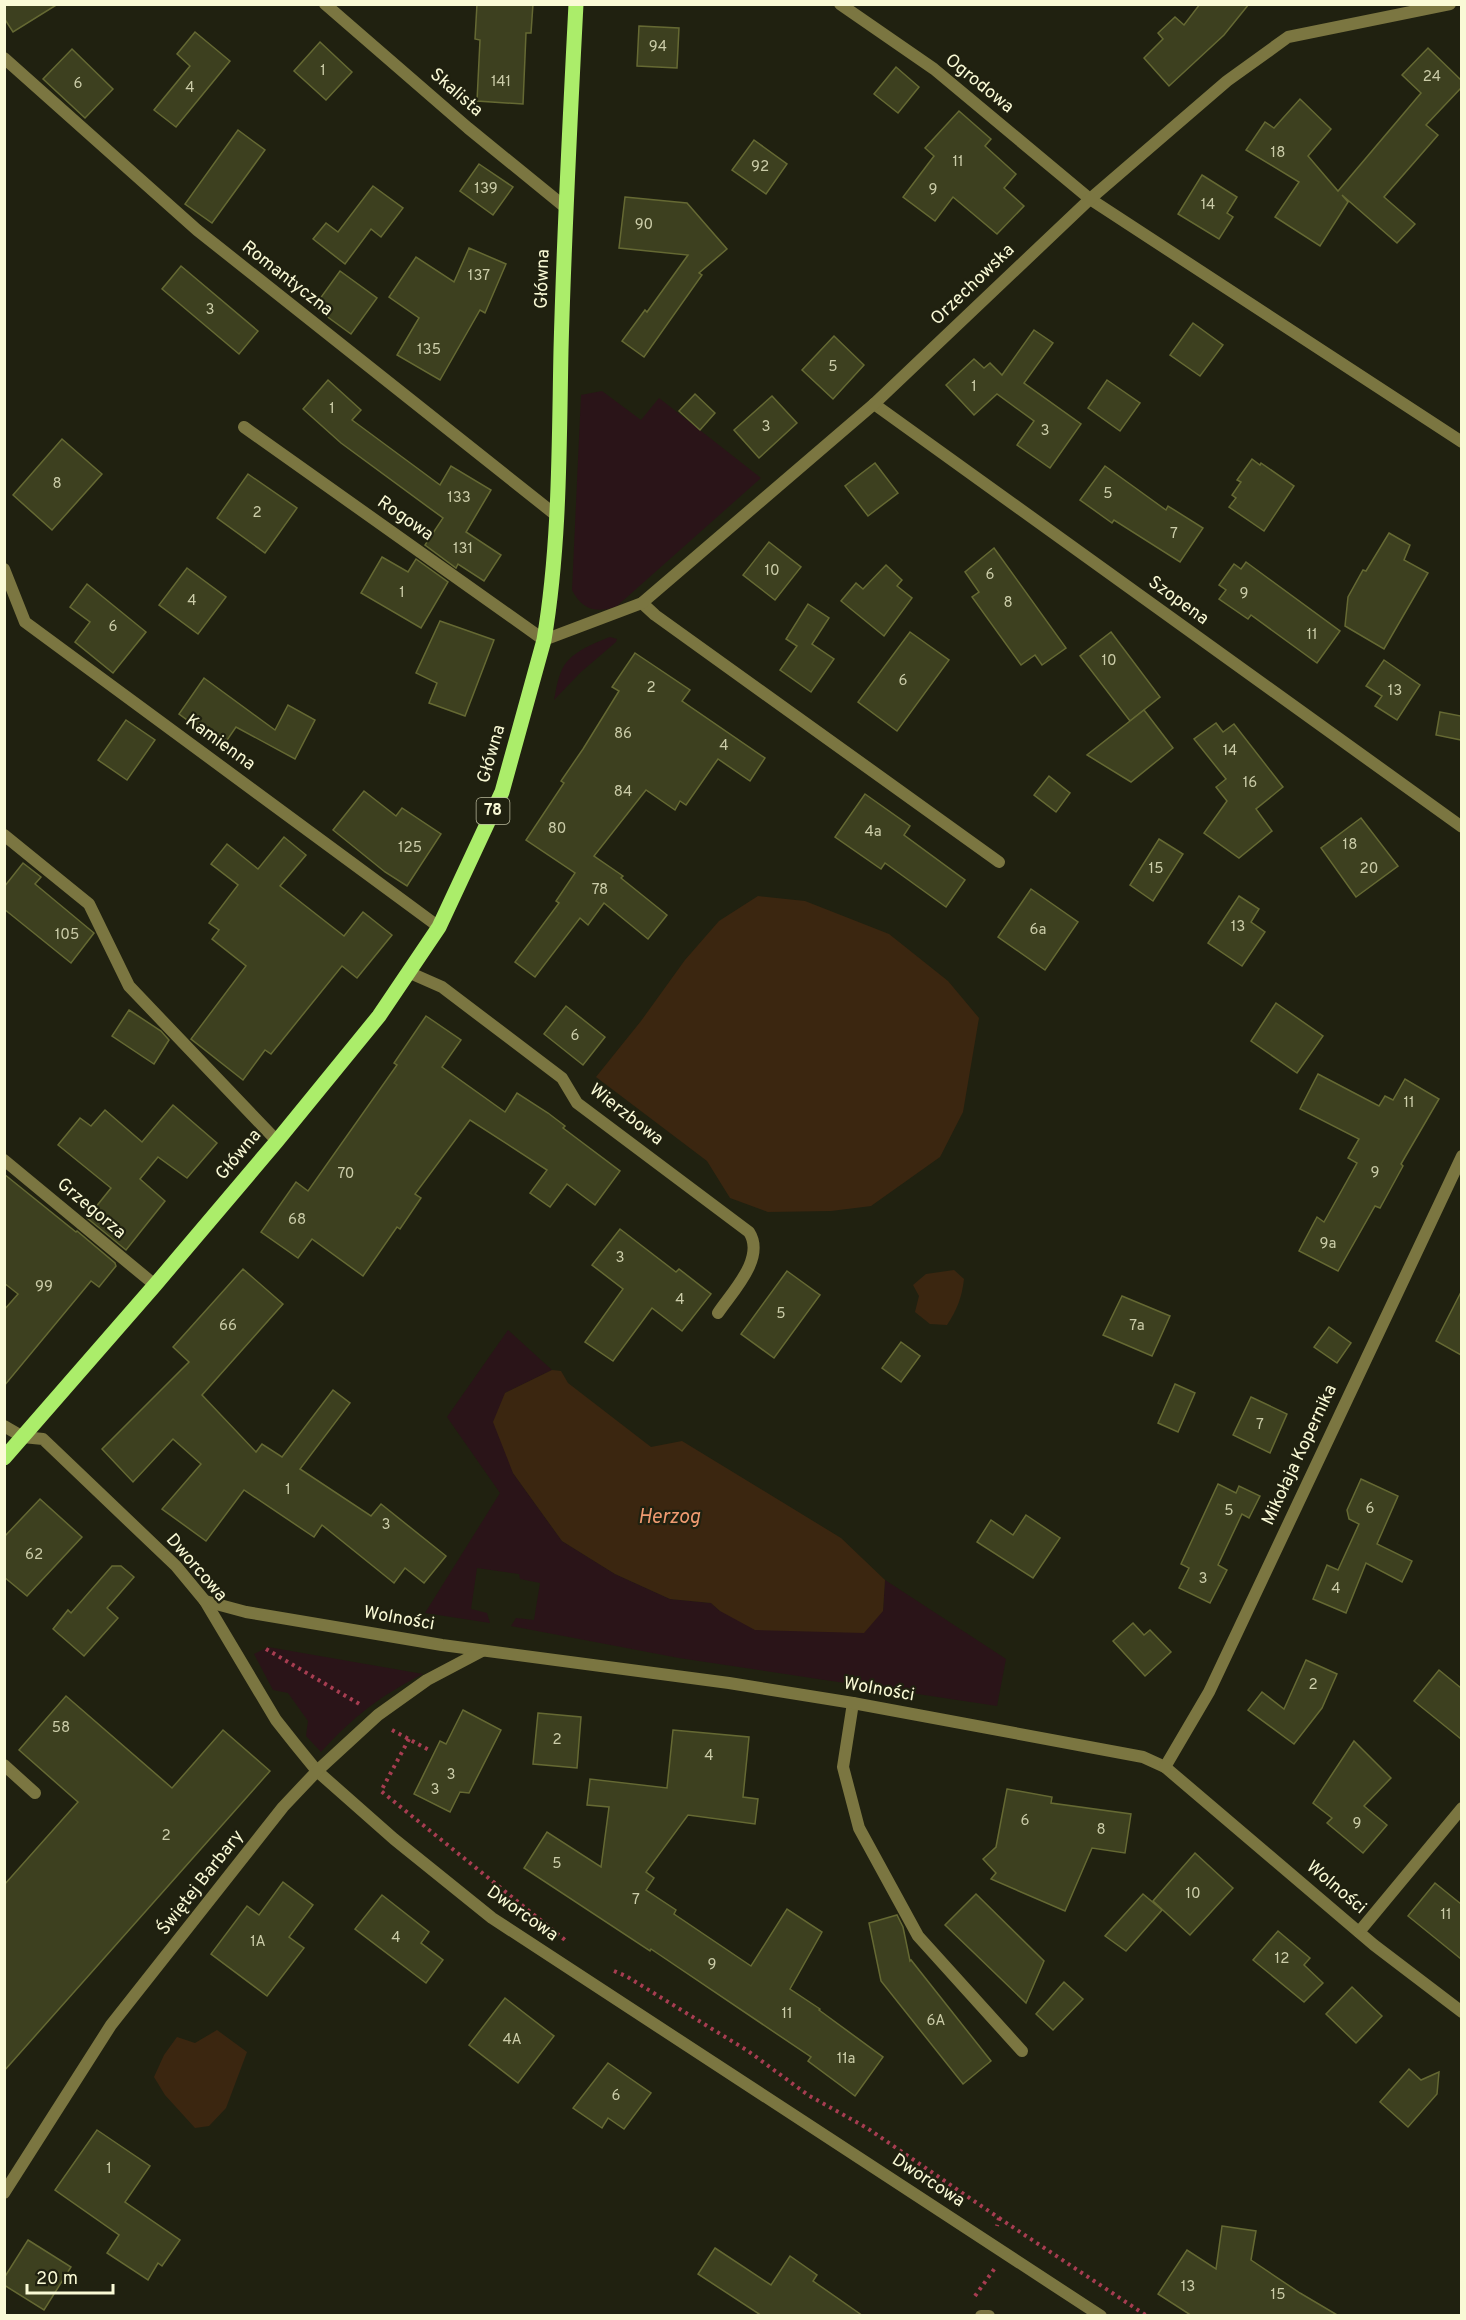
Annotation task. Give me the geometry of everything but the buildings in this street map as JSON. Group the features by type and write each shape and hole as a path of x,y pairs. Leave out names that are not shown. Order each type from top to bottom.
{"main road":[{"name":"Główna","path":"4,1458 155,1285 379,1016 439,927 502,792 544,640 557,516 565,207 576,4"}],"street":[{"name":"Skalista","path":"325,4 468,128 565,207"},
{"name":"Ogrodowa","path":"840,4 934,69 1090,199 1461,442"},
{"name":"Orzechowska","path":"544,640 642,603 874,404 1090,199 1227,81 1288,37 1450,4"},
{"name":"Romantyczna","path":"4,58 197,230 557,516"},
{"name":"Szopena","path":"874,404 1461,826"},
{"name":"Rogowa","path":"244,427 544,640"},
{"name":"Kamienna","path":"4,569 25,622 439,927"},
{"path":"642,603 655,615 999,862"},
{"path":"4,835 89,904 129,986 277,1141"},
{"name":"Wierzbowa","path":"408,972 442,987 562,1078 577,1103 749,1232 754,1239 750,1265 718,1313"},
{"name":"Mikołaja Kopernika","path":"1165,1767 1209,1692 1461,1156"},
{"name":"Grzegorza","path":"4,1160 155,1285"},
{"name":"Dworcowa","path":"4,1426 23,1437 44,1439 176,1566 205,1601 276,1720 317,1772 394,1839 492,1918 1101,2316"},
{"name":"Wolności","path":"205,1601 246,1612 483,1650 729,1683 854,1703 1143,1756 1165,1767 1359,1932 1461,2012"},
{"name":"Świętej Barbary","path":"4,2193 111,2025 283,1807 378,1715 427,1680 483,1650"},
{"path":"854,1703 843,1767 859,1828 918,1936 1022,2051"},
{"path":"4,1766 35,1793"},
{"path":"1359,1932 1461,1808"},
{"path":"981,2316 989,2316"}],"path":[{"path":"266,1649 378,1715 387,1727 429,1750"},
{"path":"409,1739 381,1791 486,1877 534,1912 568,1942"},
{"path":"609,1969 626,1976 748,2051 808,2095 867,2128 1147,2316"},
{"path":"996,2233 999,2218"},
{"path":"978,2292 993,2271"}],"shaded area":[{"path":"602,391 641,420 659,398 761,478 617,606 597,610 580,602 572,590 581,395"},
{"path":"610,637 617,639 616,642 581,672 554,700 564,665 581,650"},
{"path":"508,1330 552,1370 505,1393 513,1473 562,1541 615,1574 670,1599 711,1603 720,1611 883,1611 885,1580 1006,1659 997,1706 679,1658 511,1626 516,1618 534,1620 540,1583 520,1579 519,1574 477,1568 471,1609 487,1613 490,1623 425,1613 500,1493 447,1417"},
{"path":"268,1647 423,1674 368,1708 321,1752 306,1736 308,1721 288,1693 273,1690 254,1654"}],"water":[{"path":"758,896 805,901 889,934 948,981 979,1018 963,1112 940,1157 871,1206 831,1211 768,1212 730,1198 707,1161 596,1077 641,1021 685,960 719,921"},
{"path":"954,1270 964,1279 956,1309 947,1325 930,1324 915,1312 919,1296 913,1285 926,1274"},
{"name":"Herzog","path":"552,1370 561,1371 568,1383 651,1447 682,1441 841,1538 885,1580 883,1611 864,1633 755,1630 720,1611 711,1603 670,1599 615,1574 562,1541 513,1473 493,1422 505,1393"},
{"path":"217,2030 247,2052 226,2108 209,2126 195,2128 165,2095 154,2077 164,2055 177,2037 195,2043"}]}
